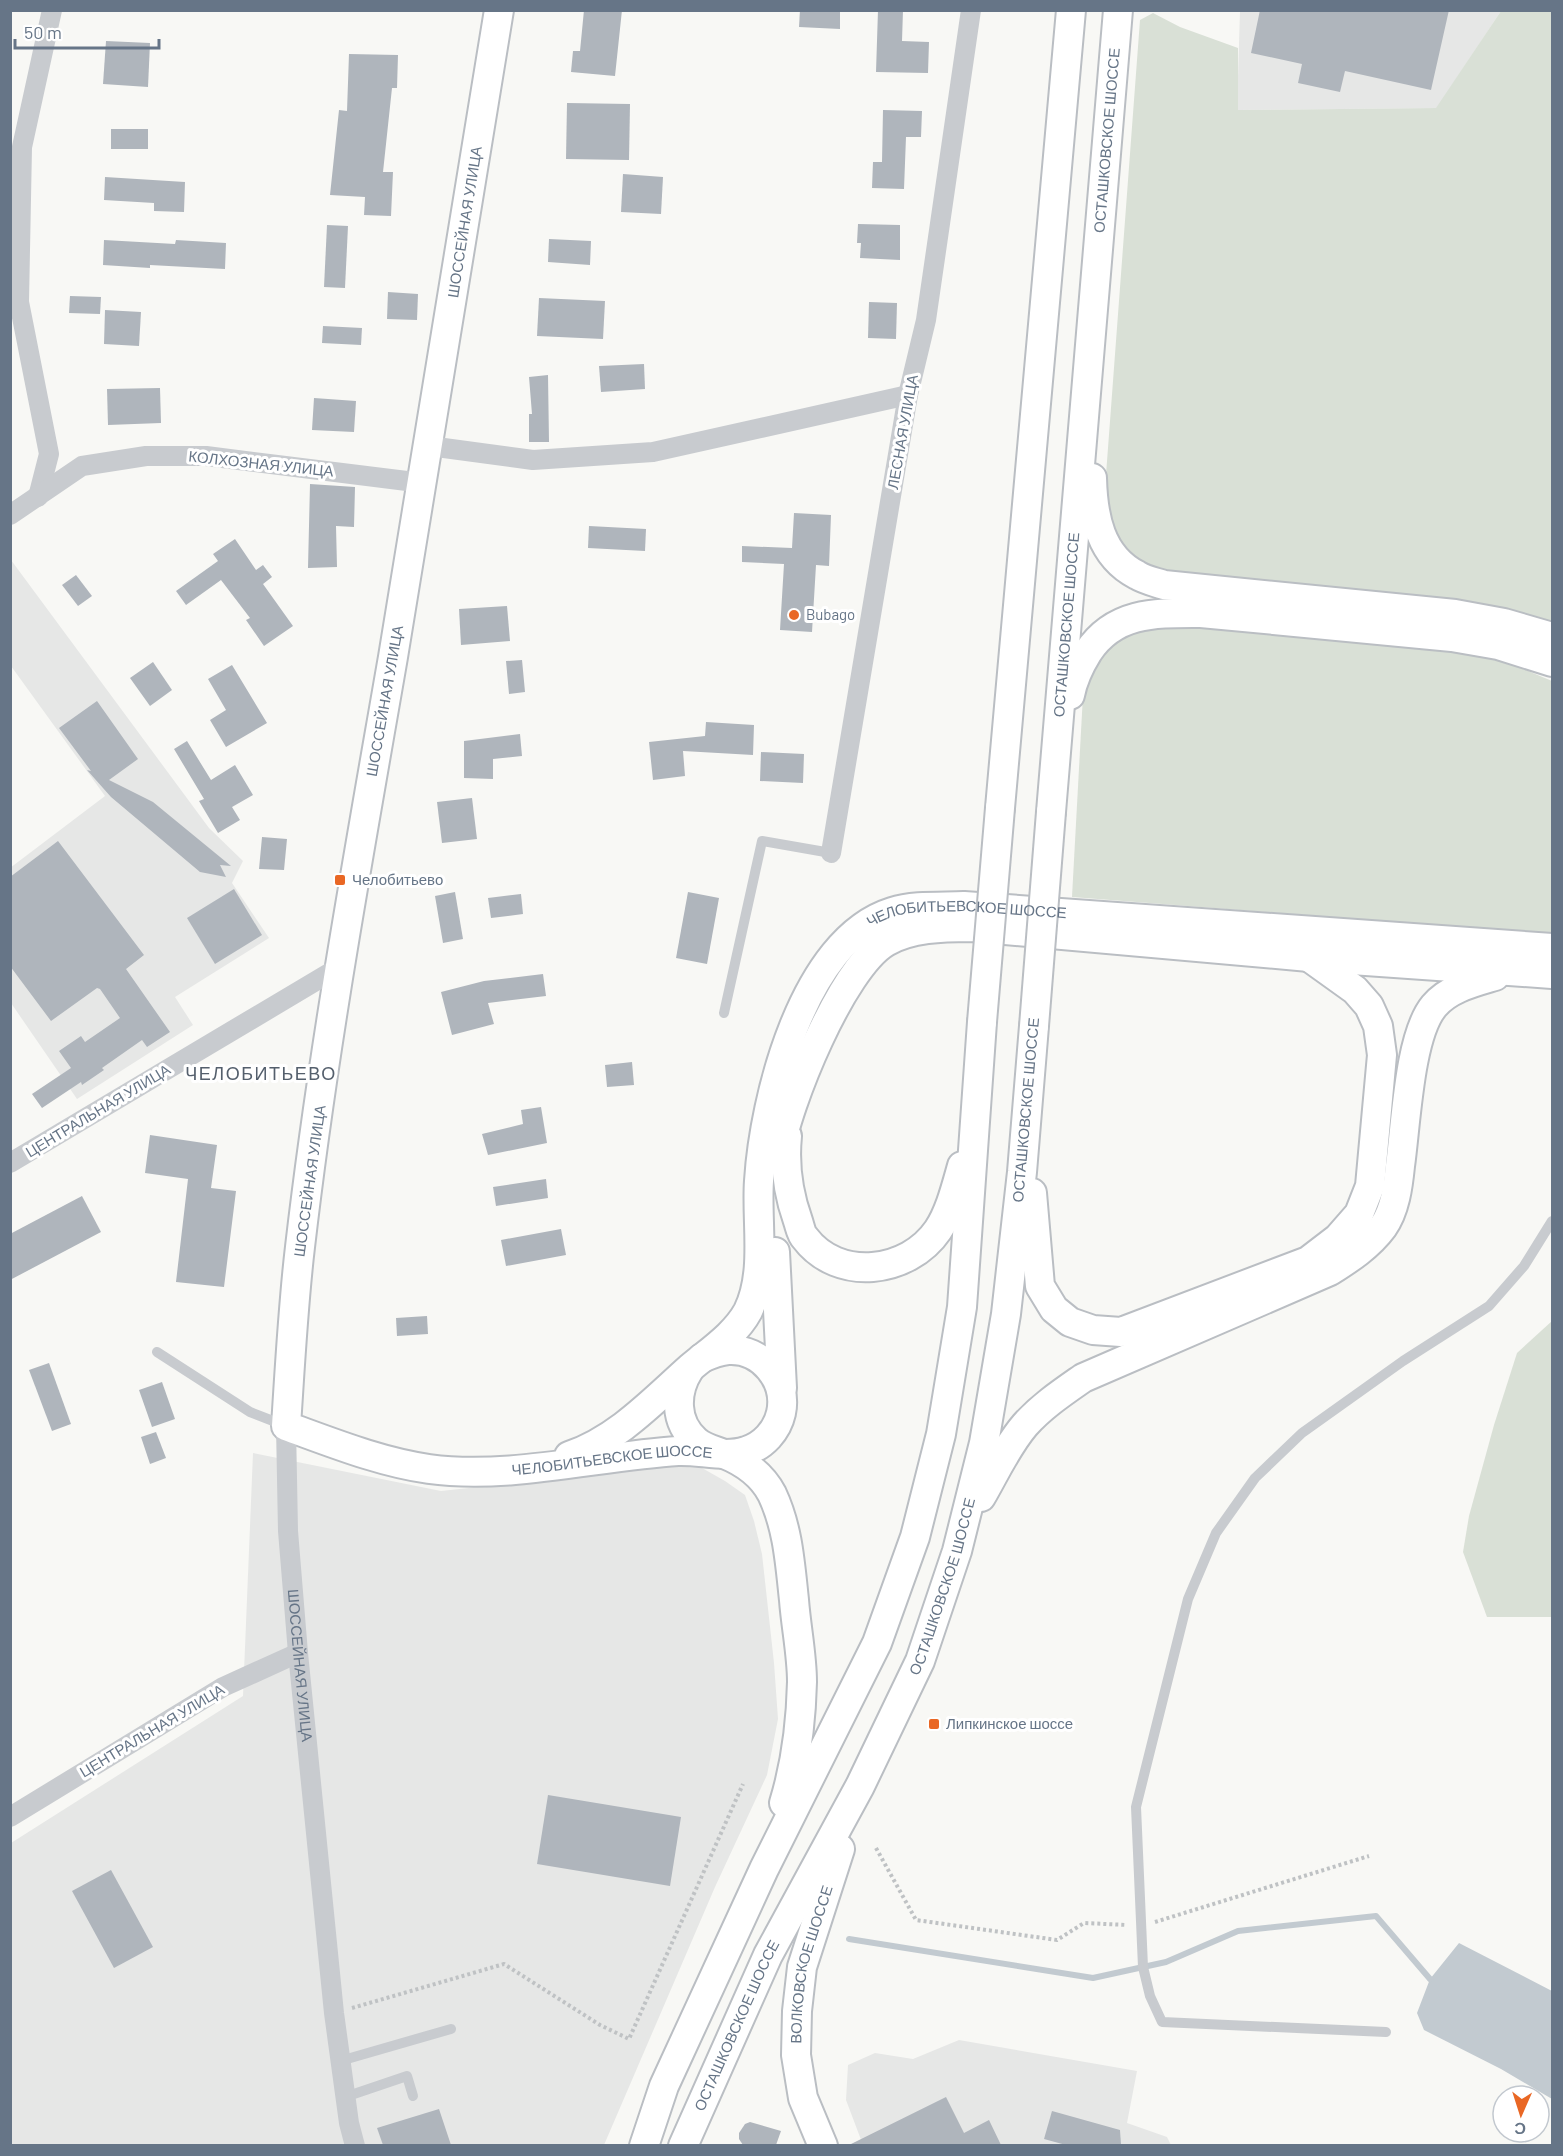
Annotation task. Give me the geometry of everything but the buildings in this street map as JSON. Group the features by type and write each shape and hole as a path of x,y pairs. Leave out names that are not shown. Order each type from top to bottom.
{"street":[{"path":"38,497 49,454 19,302 22,147 52,10"},
{"name":"ШОССЕЙНАЯ УЛИЦА","path":"355,2145 345,2097 334,2013 288,1531 286,1426 292,1323 300,1247 341,966 423,483 499,10"},
{"name":"ЛЕСНАЯ УЛИЦА","path":"831,853 908,395 926,320 971,10"},
{"path":"638,2145 764,1869 877,1643 915,1537 941,1434 962,1307 999,808 1071,10"},
{"name":"ОСТАШКОВСКОЕ ШОССЕ","path":"683,2145 768,1955 860,1786 920,1661 957,1551 984,1443 1006,1314 1028,1100 1118,10"},
{"path":"1088,376 1093,507 1102,539 1115,559 1137,575 1164,585 1203,590 1455,614 1504,623 1552,637"},
{"path":"429,446 533,460 653,452 908,395"},
{"path":"49,454 82,466"},
{"name":"КОЛХОЗНАЯ УЛИЦА","path":"10,515 82,466 146,456 206,456 423,483"},
{"path":"1051,812 1071,689 1080,664 1095,642 1114,625 1136,617 1166,613 1201,613 1386,629 1498,645 1552,662"},
{"name":"ЧЕЛОБИТЬЕВСКОЕ ШОССЕ","path":"500,1470 558,1460 596,1444 630,1422 728,1337 747,1312 757,1286 762,1140 772,1093 785,1049 803,1004 823,971 843,945 864,926 891,913 921,907 964,906 1552,948"},
{"name":"ЧЕЛОБИТЬЕВСКОЕ ШОССЕ","path":"286,1426 358,1452 408,1465 452,1471 500,1470 677,1451 745,1452 758,1446 776,1427 782,1402 775,1270 774,1197 784,1128 801,1079 834,1009 869,957 886,942 914,932 946,927 971,927 1309,957 1552,974"},
{"path":"1028,1100 1030,1173 1040,1286 1054,1309 1070,1322 1093,1330 1121,1332 1308,1261 1338,1238 1359,1214 1370,1186 1382,1055 1378,1026 1369,1006 1355,990 1309,957"},
{"name":"ЦЕНТРАЛЬНАЯ УЛИЦА","path":"10,1163 341,966"},
{"path":"957,1551 977,1505 1003,1457 1025,1425 1051,1400 1083,1378 1330,1272 1361,1251 1383,1226 1397,1194 1415,1052 1421,1028 1435,1004 1459,987 1508,971"},
{"path":"801,1079 792,1108 785,1155 790,1198 803,1237 820,1253 843,1265 873,1268 898,1262 923,1248 938,1229 955,1190 966,1151 978,1088"},
{"name":"ЧЕЛОБИТЬЕВСКОЕ ШОССЕ","path":"722,1453 711,1450 696,1441 687,1431 680,1416 679,1393 684,1378 697,1363 716,1352 730,1350 745,1352 759,1358 770,1367 776,1376 781,1388 782,1402"},
{"path":"722,1453 740,1461 756,1473 769,1489 780,1512 788,1543 802,1680 799,1732 791,1780 764,1869"},
{"name":"ЦЕНТРАЛЬНАЯ УЛИЦА","path":"10,1817 223,1687 298,1653"},
{"name":"ВОЛКОВСКОЕ ШОССЕ","path":"823,2145 803,2098 796,2055 797,2011 802,1967 860,1786"},
{"path":"644,2145 664,2086"}],"lane":[{"path":"724,1013 762,841 831,853"},
{"path":"1386,2032 1162,2022 1150,1996 1143,1968 1136,1807 1188,1599 1216,1533 1255,1478 1302,1433 1403,1361 1489,1306 1524,1266 1552,1221"},
{"path":"157,1352 242,1407 286,1426"},
{"path":"340,2061 451,2029"},
{"path":"345,2097 407,2076 414,2096"}],"path":[{"path":"334,2013 504,1964 600,2025 629,2039 743,1784"},
{"path":"876,1848 916,1920 1057,1940 1084,1923 1142,1926 1369,1856"}],"shaded area":[{"path":"1240,11 1501,11 1437,108 1237,110"},
{"path":"1501,11 1552,11 1552,630 1168,574 1131,559 1111,533 1105,488 1140,20 1153,13 1180,27 1238,48 1238,110 1436,108"},
{"path":"11,560 209,828 243,861 232,883 269,938 175,997 193,1025 77,1099 11,1003 10,868 105,796 11,666"},
{"path":"1189,623 1492,656 1552,681 1552,934 1072,897 1083,695 1105,652 1132,630"},
{"path":"1552,1321 1552,1617 1487,1617 1463,1552 1469,1516 1517,1353"},
{"path":"253,1453 441,1491 673,1466 702,1468 745,1495 762,1554 774,1663 778,1719 767,1775 715,1887 604,2145 11,2146 11,1843 243,1696"},
{"path":"1459,1943 1552,1991 1552,2099 1551,2084 1526,2084 1424,2030 1417,2013 1430,1979"},
{"path":"959,2040 1137,2071 1127,2123 1167,2137 1171,2145 863,2145 846,2100 848,2065 875,2053 913,2059"}],"waterway":[{"path":"849,1939 1093,1978 1166,1962 1238,1931 1376,1916 1430,1979"}],"place":[{"name":"Bubago","path":"794,615"},
{"name":"Челобитьево","path":"340,880"},
{"name":"Липкинское шоссе","path":"934,1724"}],"district":[{"name":"ЧЕЛОБИТЬЕВО","path":"261,1074"}]}
